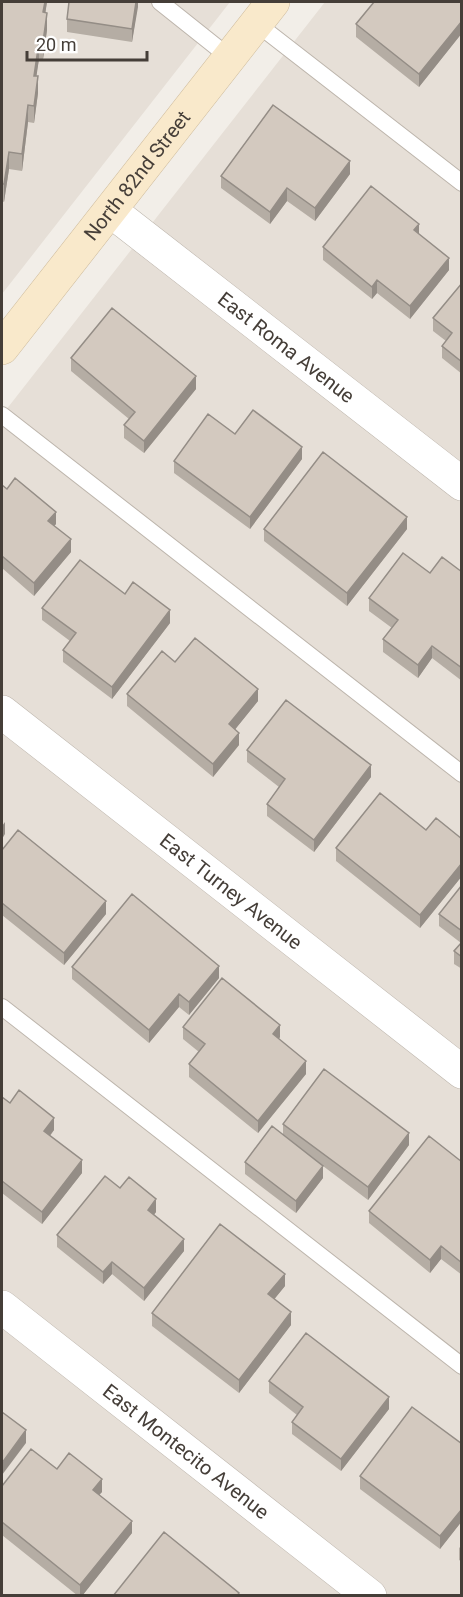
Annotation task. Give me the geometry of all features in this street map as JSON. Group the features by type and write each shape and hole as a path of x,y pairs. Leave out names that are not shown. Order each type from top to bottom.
{"street":[{"name":"North 82nd Street","path":"2,348 264,12"},
{"name":"East Roma Avenue","path":"111,211 462,484"},
{"name":"East Turney Avenue","path":"2,712 462,1072"},
{"name":"East Montecito Avenue","path":"2,1307 370,1596"}],"lane":[{"path":"160,2 229,57"},
{"path":"264,12 462,183"},
{"path":"2,415 462,774"},
{"path":"2,1007 462,1366"}],"shaded area":[{"path":"2,2 230,2 2,294"},
{"path":"325,2 461,2 461,1595 2,1595 2,415"}],"building":[{"path":"2,2 45,2 43,12 47,13 43,42 39,42 34,76 38,76 34,106 28,105 22,154 9,152 4,184 2,184"},
{"path":"69,2 136,2 132,29 67,19"},
{"path":"374,2 462,2 462,21 419,74 356,24"},
{"path":"273,105 350,161 315,208 287,188 270,212 221,176"},
{"path":"371,186 419,224 414,230 449,258 410,306 377,280 372,287 323,247"},
{"path":"462,283 462,362 442,346 452,333 433,318"},
{"path":"112,308 196,376 144,441 124,425 135,412 71,358"},
{"path":"253,410 302,447 250,517 174,461 208,414 235,434"},
{"path":"323,452 407,517 347,593 264,529"},
{"path":"15,478 56,512 48,521 71,539 34,583 2,556 2,485 7,489"},
{"path":"403,553 430,573 442,557 462,572 462,668 432,646 418,665 383,639 398,620 369,598"},
{"path":"80,560 125,594 133,582 170,610 112,687 63,650 76,633 42,608"},
{"path":"195,638 258,689 229,724 239,733 213,764 127,694 162,651 175,662"},
{"path":"286,700 371,765 314,840 267,804 285,779 247,750"},
{"path":"380,793 426,830 436,818 462,839 462,863 420,915 336,848"},
{"path":"18,830 106,901 64,953 2,903 2,850"},
{"path":"462,885 462,931 439,914"},
{"path":"132,894 219,966 189,1002 179,994 149,1030 72,967"},
{"path":"462,942 462,957 454,951"},
{"path":"222,978 280,1025 273,1034 306,1061 258,1121 189,1064 205,1044 183,1027"},
{"path":"324,1069 409,1133 368,1187 283,1124"},
{"path":"19,1090 54,1118 44,1131 82,1160 42,1212 2,1181 2,1097 10,1103"},
{"path":"272,1126 323,1166 296,1201 245,1162"},
{"path":"429,1136 462,1162 462,1263 441,1246 430,1260 369,1211"},
{"path":"105,1176 120,1188 129,1177 156,1199 148,1210 184,1239 144,1288 112,1262 103,1272 57,1235"},
{"path":"220,1224 285,1274 268,1294 291,1312 239,1380 152,1313"},
{"path":"306,1333 389,1397 341,1459 292,1422 303,1407 269,1381"},
{"path":"412,1407 462,1444 462,1509 440,1536 360,1476"},
{"path":"2,1412 26,1430 2,1463"},
{"path":"31,1449 57,1469 69,1453 102,1479 93,1490 132,1521 80,1585 2,1522 2,1486"},
{"path":"164,1532 239,1593 237,1596 113,1596"}]}
